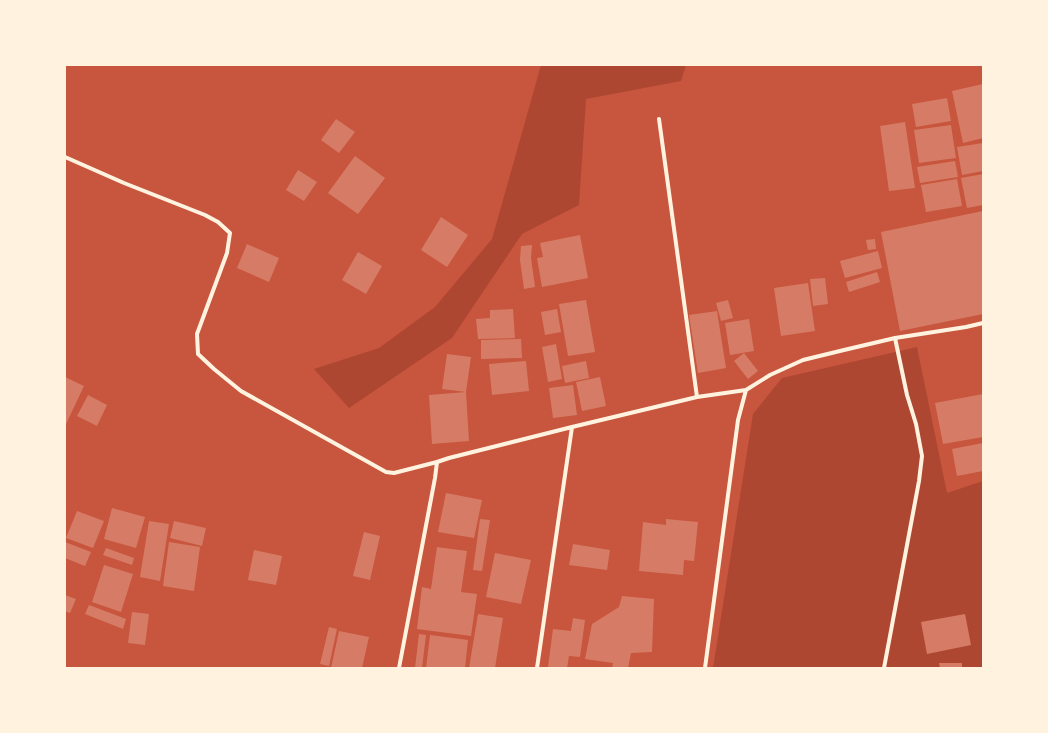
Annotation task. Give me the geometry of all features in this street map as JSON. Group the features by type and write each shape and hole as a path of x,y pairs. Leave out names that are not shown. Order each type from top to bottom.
{"street":[{"path":"659,119 697,397"},
{"path":"65,157 124,183 205,215 218,222 230,234 227,253 197,334 198,354 241,391 386,472 394,473 572,427 697,397 746,390 770,375 803,360 895,338 983,323"},
{"path":"884,668 919,481 922,456 916,424 907,395 895,338"},
{"path":"704,668 738,420 746,390"},
{"path":"537,668 572,427"},
{"path":"399,668 437,462"}],"shaded area":[{"path":"541,65 686,65 681,81 586,99 579,205 522,234 452,338 349,408 314,369 379,348 435,307 492,239"},
{"path":"917,347 947,493 983,481 983,668 713,668 753,414 782,378"}],"building":[{"path":"983,84 983,138 963,143 952,91"},
{"path":"947,98 951,121 916,127 912,104"},
{"path":"336,119 355,132 339,153 321,140"},
{"path":"905,122 915,188 889,191 880,126"},
{"path":"951,125 956,158 919,163 914,130"},
{"path":"983,143 983,171 962,175 957,147"},
{"path":"355,156 385,178 358,214 328,193"},
{"path":"955,161 958,177 920,183 917,167"},
{"path":"298,170 317,182 304,201 286,190"},
{"path":"983,174 983,205 967,208 961,178"},
{"path":"957,179 962,206 926,212 921,185"},
{"path":"983,211 983,314 900,331 881,232"},
{"path":"441,217 468,235 447,267 421,250"},
{"path":"580,235 588,278 542,287 537,258 543,257 540,243"},
{"path":"875,239 876,249 868,250 866,240"},
{"path":"247,244 279,258 269,282 237,268"},
{"path":"532,245 531,258 535,287 524,289 520,260 521,246"},
{"path":"878,251 882,268 845,278 840,261"},
{"path":"358,252 382,266 366,294 342,280"},
{"path":"877,272 880,282 849,292 846,282"},
{"path":"825,278 828,304 813,306 810,279"},
{"path":"808,283 815,331 781,336 774,288"},
{"path":"586,300 595,352 568,356 559,304"},
{"path":"728,300 733,318 721,321 716,303"},
{"path":"513,309 515,338 478,339 476,319 490,318 490,310"},
{"path":"557,309 561,332 545,335 541,312"},
{"path":"717,311 726,368 698,373 689,315"},
{"path":"749,319 754,351 730,355 725,323"},
{"path":"521,339 522,358 481,359 481,340"},
{"path":"556,344 562,379 548,382 542,347"},
{"path":"744,353 758,371 748,379 734,361"},
{"path":"447,354 471,357 466,392 442,389"},
{"path":"526,361 529,391 492,395 489,364"},
{"path":"586,361 589,378 565,383 562,366"},
{"path":"65,377 84,386 65,426"},
{"path":"600,377 606,406 582,411 576,382"},
{"path":"573,385 577,415 553,418 549,388"},
{"path":"466,392 469,441 432,444 429,395"},
{"path":"983,394 983,437 943,444 935,403"},
{"path":"88,395 107,405 97,426 77,416"},
{"path":"983,443 983,471 957,476 952,449"},
{"path":"446,493 482,500 474,538 438,532"},
{"path":"112,508 145,517 136,548 104,539"},
{"path":"77,511 104,521 93,548 66,538"},
{"path":"480,519 490,520 482,571 473,570"},
{"path":"666,519 698,522 694,561 684,560 683,575 639,571 643,522 666,525"},
{"path":"149,521 169,524 160,581 140,577"},
{"path":"174,521 206,528 202,546 170,538"},
{"path":"364,532 380,536 370,580 353,576"},
{"path":"65,542 91,552 85,566 65,558"},
{"path":"169,542 200,547 194,591 163,586"},
{"path":"573,544 610,550 607,570 569,565"},
{"path":"437,547 467,551 461,592 477,594 471,636 417,629 422,587 431,589"},
{"path":"106,548 134,558 132,565 103,555"},
{"path":"254,550 282,556 276,585 248,580"},
{"path":"495,553 531,560 521,604 486,597"},
{"path":"104,565 133,574 121,612 92,602"},
{"path":"65,595 76,599 70,613 65,611"},
{"path":"622,596 654,599 652,652 631,653 628,668 612,668 613,663 585,659 592,624 619,607"},
{"path":"89,605 126,619 123,629 85,614"},
{"path":"132,612 149,614 145,645 128,643"},
{"path":"478,614 503,618 495,668 469,668"},
{"path":"965,614 971,645 927,654 921,622"},
{"path":"573,618 585,620 580,657 569,656 567,668 548,667 553,629 571,631"},
{"path":"329,627 337,629 329,666 320,664"},
{"path":"339,631 369,637 362,668 331,668"},
{"path":"419,634 426,635 422,668 415,668"},
{"path":"430,635 468,640 465,668 426,668"},
{"path":"939,663 962,663 962,668 940,668"}]}
